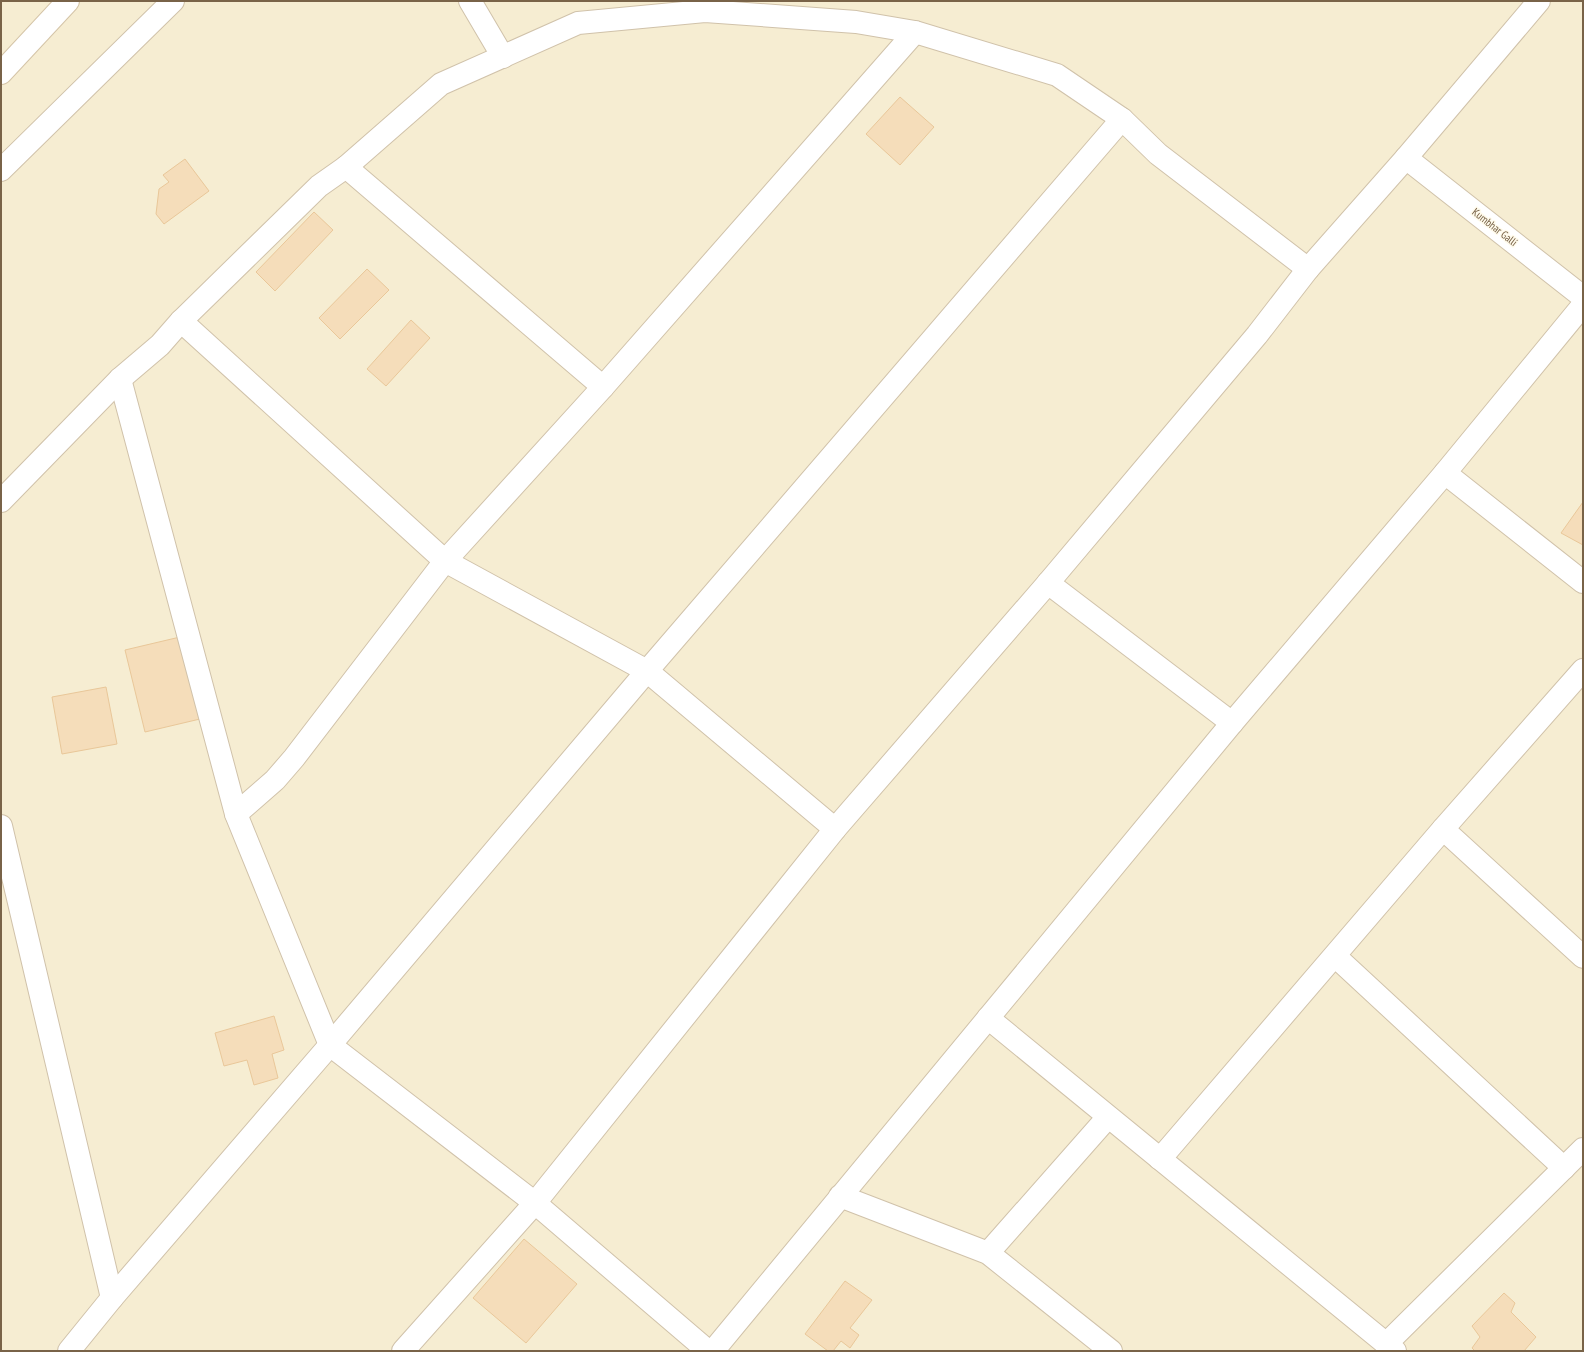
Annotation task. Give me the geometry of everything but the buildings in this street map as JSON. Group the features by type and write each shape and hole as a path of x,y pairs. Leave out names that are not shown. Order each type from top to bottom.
{"street":[{"path":"1,73 68,1"},
{"path":"1,170 173,1"},
{"path":"470,1 503,56"},
{"path":"403,1351 535,1203 835,829 1048,583 1257,336 1308,269 1406,158 1539,1"},
{"path":"1,501 120,379 160,345 181,321 319,186 346,167 441,84 578,23 705,11 856,22 915,32 1057,75 1122,119 1158,154 1308,269"},
{"path":"236,814 274,780 294,758 446,561 603,387 915,32"},
{"path":"69,1351 112,1298 330,1045 647,671 1122,119"},
{"name":"Kumbhar Galli","path":"1406,158 1583,296"},
{"path":"346,167 603,387"},
{"path":"713,1351 1232,723 1446,473 1583,305"},
{"path":"181,321 446,561 647,671 835,829"},
{"path":"120,379 236,814 330,1045 535,1203 708,1351"},
{"path":"1446,473 1583,582"},
{"path":"1048,583 1232,723"},
{"path":"1160,1159 1443,829 1583,670"},
{"path":"1,826 112,1298"},
{"path":"1443,829 1583,957"},
{"path":"1334,956 1564,1168"},
{"path":"988,1018 1390,1347 1583,1149"},
{"path":"988,1253 1108,1117"},
{"path":"840,1196 988,1253 1111,1351"}],"shaded area":[{"path":"1,1 1583,1 1583,1351 1,1351"}]}
